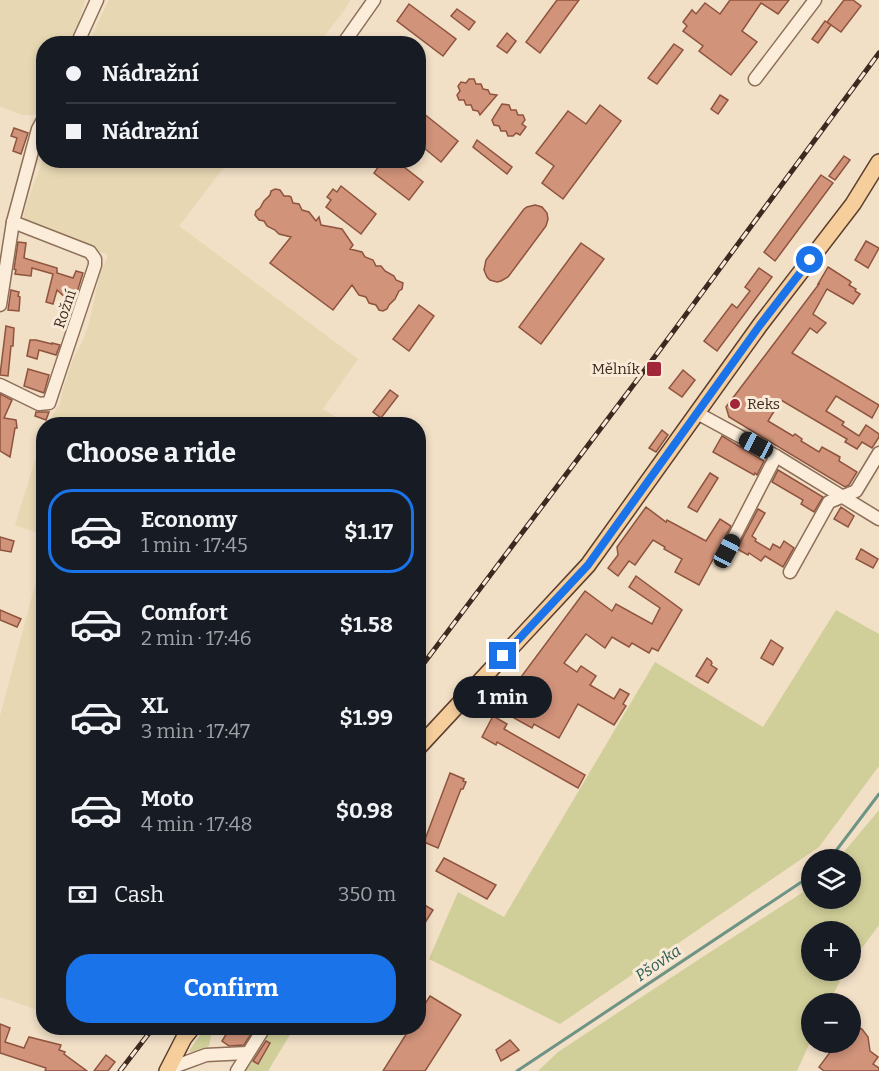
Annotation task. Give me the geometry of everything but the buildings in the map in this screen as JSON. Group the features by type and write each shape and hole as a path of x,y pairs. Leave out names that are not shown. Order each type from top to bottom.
{"main road":[{"path":"426,739 588,565 760,325 853,204 879,162"},
{"path":"165,1071 187,1035"}],"street":[{"path":"81,36 97,0"},
{"path":"349,36 375,0"},
{"path":"755,79 815,0"},
{"path":"0,305 13,222 36,136"},
{"name":"Rožní","path":"0,386 39,404 49,403 95,265 95,259 90,252 13,222"},
{"path":"697,413 776,456 879,519"},
{"path":"790,572 829,502 856,491 879,453"},
{"path":"727,551 776,456"},
{"path":"237,1071 259,1035"},
{"path":"165,1071 206,1055 247,1053"}],"shaded area":[{"path":"0,0 85,0 72,36 36,36 36,113 22,115 0,106"},
{"path":"109,0 350,0 324,36 91,36"},
{"path":"40,168 224,168 179,226 358,359 323,409 336,417 52,417 60,404 74,357 89,324 100,273 107,254 29,223 24,218 27,202"},
{"path":"36,457 36,532 15,525"},
{"path":"36,581 36,1009 0,997 0,716"},
{"path":"836,610 879,634 879,766 819,847 801,849 801,859 560,1024 429,959 458,892 504,917 655,662 763,727"},
{"path":"879,810 879,925 861,949 861,921 801,921 801,981 840,981 834,993 801,993 801,1053 805,1053 797,1071 538,1071 558,1052 801,893 801,909 861,909 861,849 846,849"},
{"path":"200,1035 212,1035 209,1046 189,1051"},
{"path":"267,1035 290,1035 268,1071 244,1071 251,1060 258,1063 270,1044 264,1040"}],"waterway":[{"name":"Pšovka","path":"837,849 879,794"},
{"name":"Pšovka","path":"517,1071 801,882"}],"railway":[{"path":"426,660 879,53"},
{"path":"120,1071 148,1035"}],"place":[{"name":"Mělník","path":"654,369"},
{"name":"Reks","path":"735,404"}],"route":[{"path":"503,656 588,565 760,325 810,260"}]}
